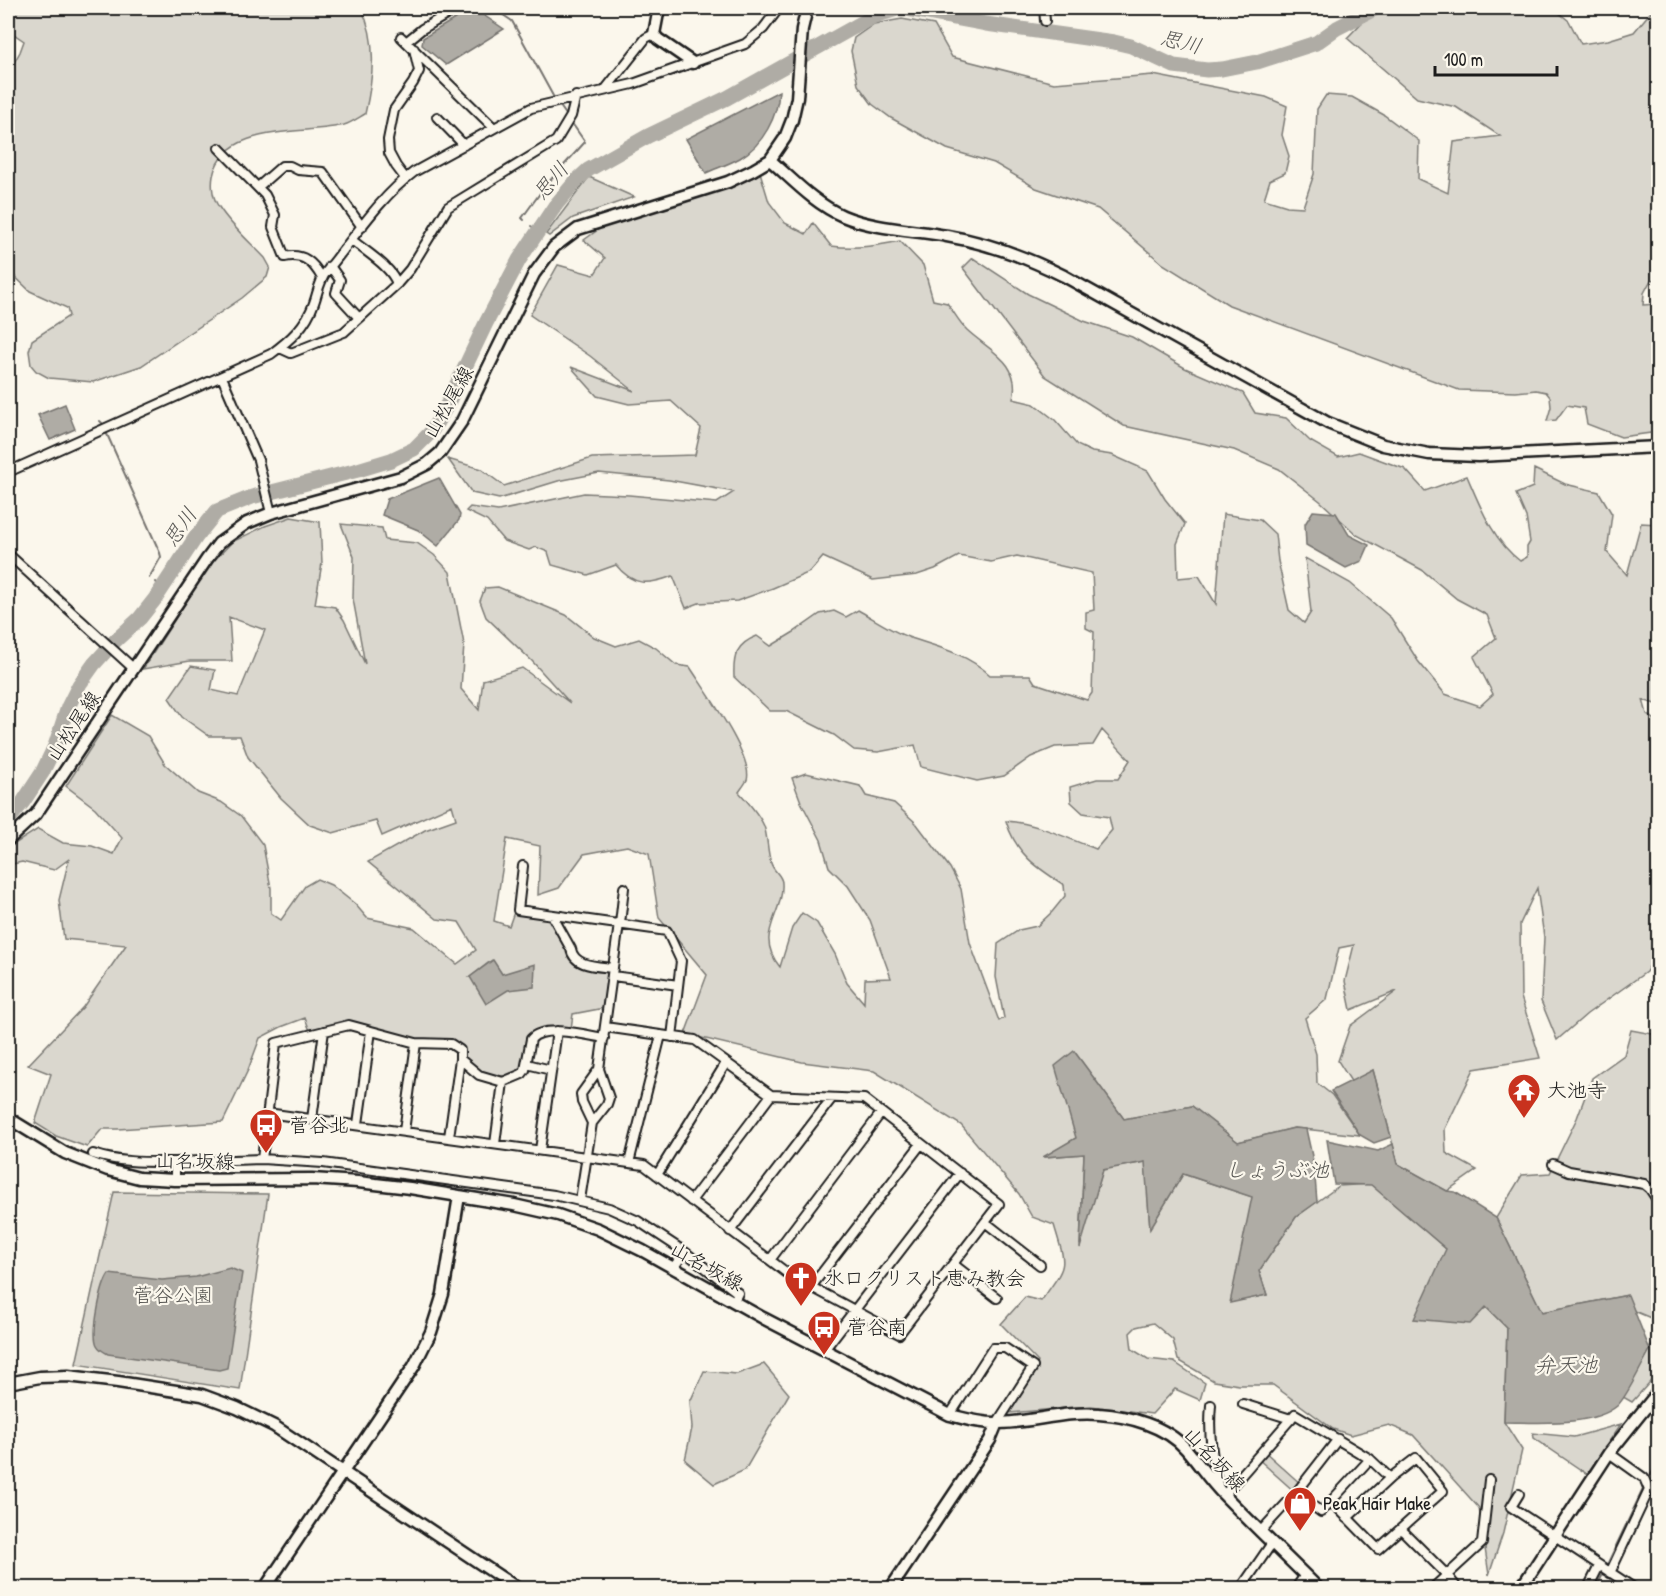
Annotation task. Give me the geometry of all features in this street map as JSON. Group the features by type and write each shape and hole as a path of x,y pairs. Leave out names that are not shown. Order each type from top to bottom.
{"main road":[{"path":"659,8 654,34 693,63"},
{"path":"795,8 806,9"},
{"name":"山松尾線","path":"8,840 36,814 219,543 270,508 401,477 426,464 440,453 462,421 534,274 554,247 578,229 728,182 770,160 785,138 792,120 806,9"},
{"path":"770,160 815,198 842,215 870,224 987,244 1042,265 1319,418 1375,442 1407,451 1448,456 1509,456 1659,447"},
{"name":"山名坂線","path":"8,1118 65,1153 108,1170 139,1178 324,1180 410,1188 514,1204 580,1222 614,1237 927,1405 950,1415 997,1423 1084,1413 1134,1420 1167,1434 1185,1447 1222,1493 1318,1588"},
{"path":"265,1588 414,1366 430,1332 443,1294 459,1196"},
{"path":"8,1383 40,1377 68,1376 201,1395 237,1408 274,1426 518,1588"},
{"path":"1521,1588 1609,1453 1659,1392"},
{"path":"891,1588 990,1440 997,1423"}],"street":[{"path":"458,8 403,39 494,128"},
{"path":"8,472 222,377 280,348 299,331 309,317 322,278 330,266 405,178 531,108 633,84 745,44 763,29 779,8"},
{"path":"1044,8 1044,21"},
{"path":"605,90 646,38 654,34"},
{"path":"405,178 389,153 388,140 394,111 413,83 418,71 414,49"},
{"path":"280,348 291,353 344,332 411,269 448,207 556,141 569,120 576,96"},
{"path":"437,117 464,145"},
{"path":"219,148 258,187 272,206 275,215 273,227 285,257 298,256 307,259 322,278"},
{"path":"258,187 282,166 290,166 298,171 323,172 362,227"},
{"path":"352,240 395,276 397,284"},
{"path":"330,266 340,280 336,293 359,318"},
{"path":"222,377 258,460 270,508"},
{"path":"8,554 133,668"},
{"path":"523,866 518,910 667,931 681,961 672,1037"},
{"path":"580,1200 592,1123 609,1098 599,1069 624,888"},
{"path":"552,915 572,955 581,963 678,985"},
{"path":"262,1159 276,1043 349,1025 416,1043 452,1044 460,1050 449,1137"},
{"path":"267,1113 644,1165 791,1276 899,1334 999,1204 864,1099 771,1095 695,1040 605,1027"},
{"path":"312,1119 324,1031"},
{"path":"358,1124 371,1031"},
{"path":"460,1059 479,1075 503,1082 522,1074 527,1064 531,1039 534,1035 557,1031 604,1038"},
{"path":"540,1150 557,1031"},
{"path":"629,1162 660,1035"},
{"path":"404,1131 416,1043"},
{"path":"657,1175 726,1063"},
{"path":"527,1064 552,1070"},
{"path":"592,1123 581,1095 599,1069"},
{"path":"495,1144 503,1082"},
{"path":"691,1201 771,1095"},
{"path":"730,1231 832,1098"},
{"path":"770,1260 882,1113"},
{"path":"811,1287 921,1144"},
{"path":"93,1154 132,1162 262,1159 323,1162 580,1200 609,1208 638,1221 685,1252 738,1293 734,1301"},
{"path":"175,1162 175,1180"},
{"path":"1553,1164 1569,1171 1644,1184 1659,1201"},
{"path":"824,1350 960,1173"},
{"path":"985,1222 1040,1265"},
{"path":"673,1268 685,1252"},
{"path":"953,1264 997,1298"},
{"path":"950,1415 993,1348 1005,1348 1034,1367 997,1423"},
{"path":"1243,1404 1291,1419"},
{"path":"1211,1405 1209,1422 1211,1454 1222,1493"},
{"path":"1222,1493 1295,1414 1370,1459 1390,1478"},
{"path":"1261,1531 1296,1493 1338,1439"},
{"path":"1609,1453 1644,1478 1649,1490 1610,1573"},
{"path":"1331,1501 1347,1518 1378,1549 1443,1491 1416,1458 1390,1478 1347,1518"},
{"path":"1296,1493 1321,1512 1370,1459"},
{"path":"1433,1588 1482,1543 1489,1480"},
{"path":"1519,1494 1510,1507 1634,1588"},
{"path":"1401,1529 1457,1588"},
{"path":"1241,1588 1272,1543"},
{"path":"1588,1588 1599,1566"},
{"path":"1296,1588 1305,1575"}],"green space":[{"path":"8,8 361,8 370,34 372,74 365,114 344,125 268,134 249,139 232,147 220,159 212,180 215,200 229,221 265,258 270,267 267,277 242,298 141,366 93,382 49,378 36,371 31,365 29,351 32,340 69,316 67,308 30,291 8,270 8,73 24,41 8,30"},
{"path":"1376,8 1553,8 1569,21 1581,44 1608,40 1634,32 1654,8 1658,8 1658,173 1655,202 1658,201 1658,279 1651,280 1644,293 1643,305 1658,304 1658,432 1621,437 1587,424 1584,408 1567,405 1556,420 1547,421 1551,407 1550,397 1546,392 1459,390 1229,305 1163,264 1098,209 1036,188 994,163 947,149 891,118 872,104 858,85 851,51 854,38 874,24 902,19 934,25 952,57 1054,83 1153,75 1266,97 1287,106 1282,135 1289,156 1285,173 1270,180 1264,199 1287,206 1303,207 1314,174 1317,109 1326,95 1352,97 1384,115 1419,141 1418,179 1448,193 1454,142 1500,136 1456,107 1417,98 1347,38"},
{"path":"760,172 769,202 785,223 806,234 813,223 831,246 866,246 900,241 923,265 933,300 947,303 961,324 1008,366 1013,375 1013,399 1034,404 1055,420 1077,445 1092,452 1112,455 1148,471 1165,499 1185,524 1177,544 1178,578 1199,576 1216,604 1223,514 1260,520 1275,534 1278,561 1289,610 1304,623 1311,612 1305,558 1350,583 1391,618 1418,661 1445,694 1480,706 1493,694 1474,657 1496,638 1487,615 1457,599 1422,570 1357,535 1320,501 1279,469 1234,450 1124,426 1045,376 963,268 973,258 1028,294 1084,321 1132,337 1185,368 1243,393 1255,413 1286,418 1310,441 1338,457 1359,452 1405,469 1425,491 1467,476 1482,511 1495,533 1502,544 1520,561 1527,557 1527,547 1530,542 1526,517 1516,494 1533,487 1534,469 1565,484 1599,492 1612,514 1607,552 1627,575 1641,523 1658,524 1658,705 1643,700 1647,714 1658,722 1658,953 1646,972 1587,1014 1557,1040 1541,1001 1544,937 1537,888 1520,924 1521,997 1540,1058 1474,1069 1445,1129 1446,1153 1477,1170 1447,1191 1398,1164 1373,1070 1352,1083 1338,1061 1350,1026 1397,991 1351,1010 1345,981 1354,945 1339,948 1327,999 1305,1018 1316,1054 1317,1083 1332,1095 1360,1135 1294,1128 1238,1142 1192,1106 1124,1119 1074,1051 1076,1138 1045,1157 1084,1154 1080,1245 1103,1169 1146,1162 1150,1228 1183,1174 1253,1197 1231,1302 1267,1295 1259,1271 1296,1217 1339,1186 1371,1184 1446,1249 1486,1307 1507,1328 1504,1422 1522,1450 1503,1533 1489,1575 1479,1508 1413,1435 1389,1425 1351,1435 1333,1429 1273,1385 1239,1385 1214,1381 1178,1360 1173,1340 1153,1323 1136,1327 1130,1333 1132,1349 1148,1359 1174,1362 1205,1383 1200,1400 1175,1389 1152,1414 1091,1406 1009,1413 1038,1362 1001,1324 1025,1297 1041,1301 1060,1272 1063,1258 1054,1225 1032,1217 1019,1194 961,1125 874,1071 802,1062 685,1034 707,975 659,918 649,854 627,846 584,854 559,888 538,895 540,846 507,839 494,921 509,926 514,912 544,917 558,929 576,963 598,967 609,973 604,1008 573,1014 571,1029 557,1027 532,1032 520,1072 507,1077 481,1073 466,1060 462,1047 452,1041 420,1040 350,1022 310,1031 305,1018 260,1038 248,1070 223,1122 102,1129 87,1147 56,1136 35,1123 51,1074 28,1065 83,1007 126,945 64,939 59,900 69,859 54,870 22,862 8,865 8,848 38,829 63,843 92,846 114,854 122,838 95,808 66,786 112,715 148,736 165,764 198,793 221,802 241,816 263,845 271,888 271,913 281,920 305,886 317,879 331,885 355,904 367,918 414,928 457,964 476,950 459,922 437,919 368,862 425,830 456,819 452,805 382,836 376,821 333,833 310,825 281,798 248,757 240,736 209,736 182,717 169,698 191,666 215,670 211,690 238,696 265,630 229,617 232,661 190,661 143,669 209,566 232,542 265,526 291,517 320,522 322,563 315,604 335,607 344,620 365,664 353,599 354,557 341,524 382,528 385,540 417,543 434,555 450,572 464,644 461,689 479,710 483,680 522,668 570,703 532,661 486,617 480,601 485,588 498,587 566,615 594,637 616,646 639,639 656,648 676,665 690,667 726,723 743,756 747,769 747,780 739,792 762,822 771,863 782,880 779,905 769,934 772,955 780,967 792,928 802,913 817,923 835,954 847,983 864,1003 865,979 891,978 870,920 848,886 829,867 821,840 801,802 792,778 806,773 860,786 866,796 894,803 916,823 950,868 961,889 970,943 999,1021 1004,1018 996,977 998,944 1019,930 1037,926 1065,896 1064,885 1036,866 1021,851 1006,821 1041,828 1096,849 1112,830 1109,817 1083,813 1071,802 1070,787 1097,779 1118,779 1130,760 1102,730 1093,745 1055,747 1031,757 1004,776 977,781 921,767 915,745 878,752 854,750 834,735 786,711 770,711 734,677 735,657 744,643 757,636 771,646 820,614 834,611 846,617 858,610 902,634 961,656 990,675 1030,675 1035,683 1087,700 1092,693 1094,632 1086,628 1086,612 1094,610 1092,573 1017,556 991,562 959,556 935,569 917,575 873,580 823,557 810,572 773,588 737,601 699,603 686,608 673,576 642,582 635,581 616,565 588,575 552,565 548,552 536,547 529,550 504,541 487,521 466,511 470,507 498,511 584,493 717,503 734,492 669,480 599,473 558,481 499,499 472,493 448,459 481,469 504,486 592,458 695,455 701,428 671,401 629,404 597,396 571,367 634,391 590,356 530,315 558,265 594,275 605,258 584,240 606,224 733,187","holes":["492,960 502,974 470,977"]},
{"path":"589,177 634,197 573,218 549,236 546,234"},
{"path":"1631,1030 1658,1035 1658,1321 1634,1311 1627,1295 1542,1312 1496,1218 1522,1175 1550,1173 1577,1118 1592,1078 1624,1055"},
{"name":"菅谷公園","path":"114,1192 268,1194 240,1390 76,1364"},
{"path":"1658,1328 1658,1373 1632,1402 1623,1397 1650,1350"},
{"path":"764,1364 789,1394 745,1470 714,1484 685,1460 692,1428 690,1402 704,1371 737,1374"},
{"path":"1621,1424 1587,1474 1534,1438 1533,1433 1574,1437"},
{"path":"1263,1450 1302,1485 1296,1493 1257,1458"}],"water":[{"path":"473,8 504,29 446,65 422,45 423,38"},
{"path":"779,91 772,120 756,146 740,158 706,173 686,139"},
{"path":"65,404 75,429 50,440 38,415"},
{"path":"439,478 460,515 459,520 438,546 418,530 382,515 387,499"},
{"path":"1313,511 1336,513 1349,535 1369,545 1362,561 1346,568 1306,545 1305,524"},
{"path":"493,960 502,974 535,964 534,987 508,990 486,1004 470,977"},
{"name":"しょうぶ池","path":"1074,1051 1124,1119 1192,1106 1238,1142 1294,1128 1306,1129 1314,1165 1317,1202 1296,1217 1259,1271 1267,1295 1230,1303 1252,1197 1183,1174 1150,1229 1145,1162 1103,1170 1080,1248 1084,1154 1043,1157 1076,1138 1055,1066"},
{"path":"1373,1070 1391,1137 1374,1143 1360,1135 1331,1091"},
{"name":"弁天池","path":"1327,1140 1378,1151 1393,1144 1398,1164 1447,1191 1455,1192 1496,1218 1542,1312 1628,1295 1650,1350 1621,1402 1606,1413 1579,1420 1504,1422 1507,1328 1486,1307 1470,1324 1414,1319 1446,1249 1371,1185 1334,1184"},
{"path":"230,1268 242,1273 227,1368 219,1370 108,1354 97,1345 95,1330 98,1309 109,1274 162,1280 196,1277"}],"waterway":[{"path":"493,8 512,21 553,96 585,142 546,185 522,218 524,220"},
{"name":"思川","path":"8,820 42,773 79,685 94,664 140,618 196,537 217,511 252,497 391,460 414,449 431,432 446,407 519,260 555,206 588,170 648,136 727,98 874,16 900,8 986,24 1114,42 1131,46 1174,66 1207,70 1257,62 1316,43 1337,28 1376,8"},
{"path":"531,226 539,231"},
{"path":"106,432 160,553 161,557 149,578"},
{"path":"156,582 162,589"},
{"path":"1648,1480 1658,1462"},
{"path":"1606,1567 1645,1485"},
{"path":"1596,1588 1604,1572"}],"place":[{"name":"大池寺","path":"1524,1119"},
{"name":"菅谷北","path":"266,1154"},
{"name":"水口クリスト恵み教会","path":"801,1307"},
{"name":"菅谷南","path":"824,1356"},
{"name":"Peak Hair Make","path":"1300,1532"}]}
